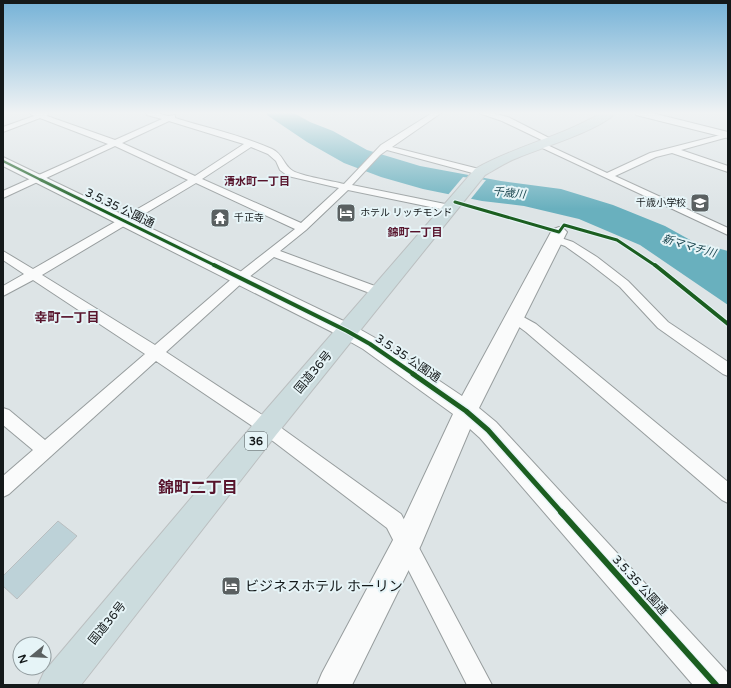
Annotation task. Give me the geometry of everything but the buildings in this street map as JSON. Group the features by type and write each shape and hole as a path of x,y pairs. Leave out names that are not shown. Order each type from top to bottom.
{"highway":[{"name":"国道36号","path":"57,685 267,427 477,175 504,158 540,145"}],"street":[{"path":"3,195 109,145"},
{"path":"119,145 302,228"},
{"path":"3,292 195,180 248,145"},
{"path":"253,145 271,152 280,160 283,168 291,174 346,187 454,204"},
{"path":"3,488 240,279 302,228 346,187 380,150 388,145"},
{"path":"550,145 608,176 728,232"},
{"path":"608,176 653,155 690,145"},
{"path":"380,150 477,175"},
{"path":"672,150 728,168"},
{"name":"3.5.35 公園通","path":"3,161 347,331 370,344 466,411 488,430 716,685"},
{"path":"334,685 407,542 466,411 516,318 557,236 593,260 624,284 663,324 728,370"},
{"path":"272,252 379,292"},
{"path":"3,256 202,382 267,427 394,521 407,542 480,685"},
{"path":"516,318 531,328 728,494"},
{"path":"3,415 46,451"}],"water":[{"name":"千歳川","path":"312,145 358,145 367,150 420,166 501,181 561,189 613,205 665,226 728,261 728,305 640,245 579,219 524,206 482,201 423,189 381,177 344,163"}],"pier":[{"path":"463,177 486,180 470,200 447,196"}],"waterway":[{"name":"新ママチ川","path":"680,244 728,257"}],"cycle path":[{"path":"3,161 347,331 370,344 466,411 488,430 716,685"},
{"path":"455,202 559,232 564,225 617,240 652,263 728,324"}],"place":[{"name":"千歳小学校","path":"700,203"},
{"name":"ホテル リッチモンド","path":"346,213"},
{"name":"千正寺","path":"220,218"},
{"name":"ビジネスホテル ホーリン","path":"231,586"}],"district":[{"name":"清水町一丁目","path":"257,181"},
{"name":"錦町一丁目","path":"415,232"},
{"name":"幸町一丁目","path":"67,318"},
{"name":"錦町二丁目","path":"198,488"}]}
